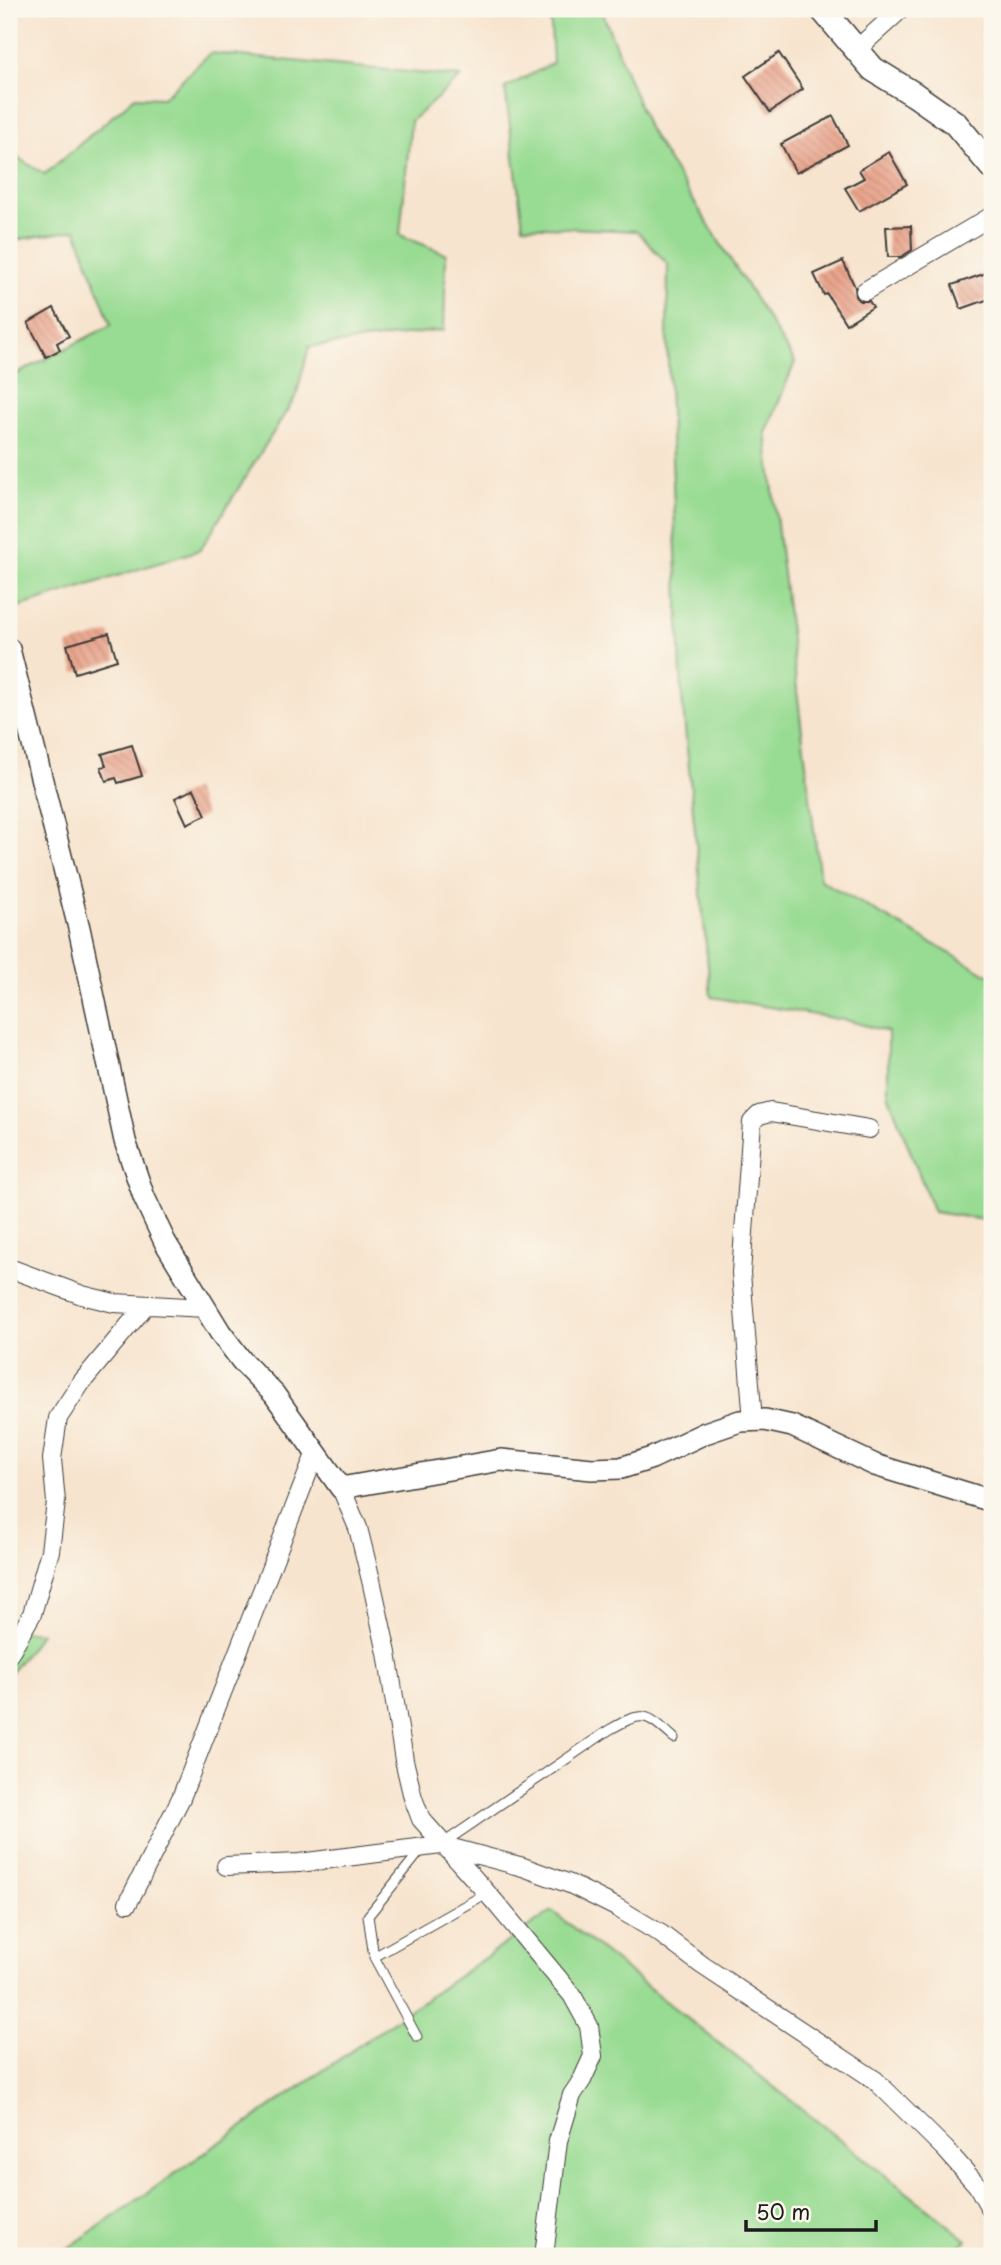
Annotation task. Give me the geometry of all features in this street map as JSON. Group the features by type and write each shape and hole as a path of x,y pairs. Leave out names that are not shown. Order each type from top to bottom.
{"main road":[{"path":"822,9 873,69 955,123 992,167"}],"street":[{"path":"856,50 901,9"},
{"path":"865,291 992,216"},
{"path":"9,653 79,928 125,1141 144,1197 165,1242 220,1332 242,1361 274,1394 341,1488 358,1528 387,1653 404,1760 421,1819 572,1996 589,2026 593,2056 572,2095 558,2141 544,2256"},
{"path":"753,1420 741,1273 752,1122 759,1115 771,1112 869,1129"},
{"path":"9,1268 82,1295 114,1303 205,1308"},
{"path":"9,1654 32,1614 50,1551 56,1502 52,1459 58,1418 81,1383 145,1306"},
{"path":"341,1488 501,1460 592,1469 621,1468 740,1421 765,1420 792,1426 875,1465 992,1502"},
{"path":"128,1903 181,1798 316,1452"},
{"path":"226,1866 299,1863 441,1844 523,1867 570,1884 616,1906 661,1934 713,1973 875,2080 946,2150 977,2185 992,2212"}],"lane":[{"path":"441,1844 609,1730 634,1716 649,1718 674,1738"},
{"path":"417,2038 374,1957 368,1916 423,1847"},
{"path":"374,1957 487,1894"}],"green space":[{"path":"550,9 601,9 649,130 795,362 766,433 820,880 992,975 992,1221 934,1212 888,1094 888,1032 850,1021 711,997 682,697 667,338 668,265 637,231 523,226 505,88 553,63"},
{"path":"210,53 461,77 411,121 400,235 446,254 444,330 309,347 296,396 200,550 9,610 9,378 111,325 76,230 9,241 9,153 45,174 135,97 163,98"},
{"path":"9,1630 41,1633 9,1675"},
{"path":"552,1911 967,2240 947,2256 57,2256"}],"building":[{"path":"779,53 803,89 770,112 745,76"},
{"path":"833,116 848,145 796,173 781,144"},
{"path":"889,152 907,184 859,211 845,188 864,178 859,170"},
{"path":"911,226 912,250 901,257 888,257 886,227"},
{"path":"843,261 855,287 856,297 860,301 869,301 873,307 846,324 827,294 824,295 814,274"},
{"path":"992,271 992,298 961,309 952,285"},
{"path":"54,308 69,336 57,343 60,350 46,357 28,323"},
{"path":"109,633 117,660 75,673 67,645"},
{"path":"132,745 142,776 118,783 116,778 106,781 101,767 106,766 102,754"},
{"path":"194,789 206,815 187,824 175,798"}]}
